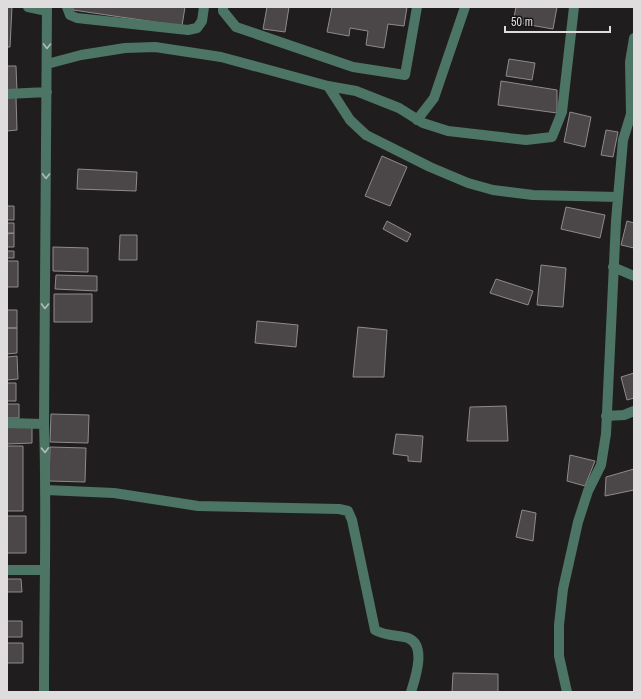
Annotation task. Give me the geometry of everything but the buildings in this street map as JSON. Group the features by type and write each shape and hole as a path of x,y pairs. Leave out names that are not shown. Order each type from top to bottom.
{"street":[{"path":"28,7 47,9 44,692"},
{"path":"67,7 70,15 77,18 188,30 197,28 202,21 204,7"},
{"path":"223,7 223,11 236,27 354,67 405,75 417,7"},
{"path":"417,120 434,98 465,7"},
{"path":"47,64 81,55 125,48 155,47 221,57 328,86 356,91 399,108 423,123 448,131 526,140 552,136 562,112 574,7"},
{"path":"568,692 560,656 559,625 563,589 580,516 588,491 601,465 606,416 618,197 623,140 631,114 630,62 634,38"},
{"path":"328,86 350,120 366,135 430,167 468,183 493,190 532,195 618,197"},
{"path":"7,94 47,92"},
{"path":"613,267 634,276"},
{"path":"606,416 624,415 634,411"},
{"path":"7,423 44,424"},
{"path":"46,490 114,492 198,506 339,509 348,511 352,520 376,630 380,633 408,638 413,641 416,646 419,665 411,692"},
{"path":"7,570 44,570"}]}
